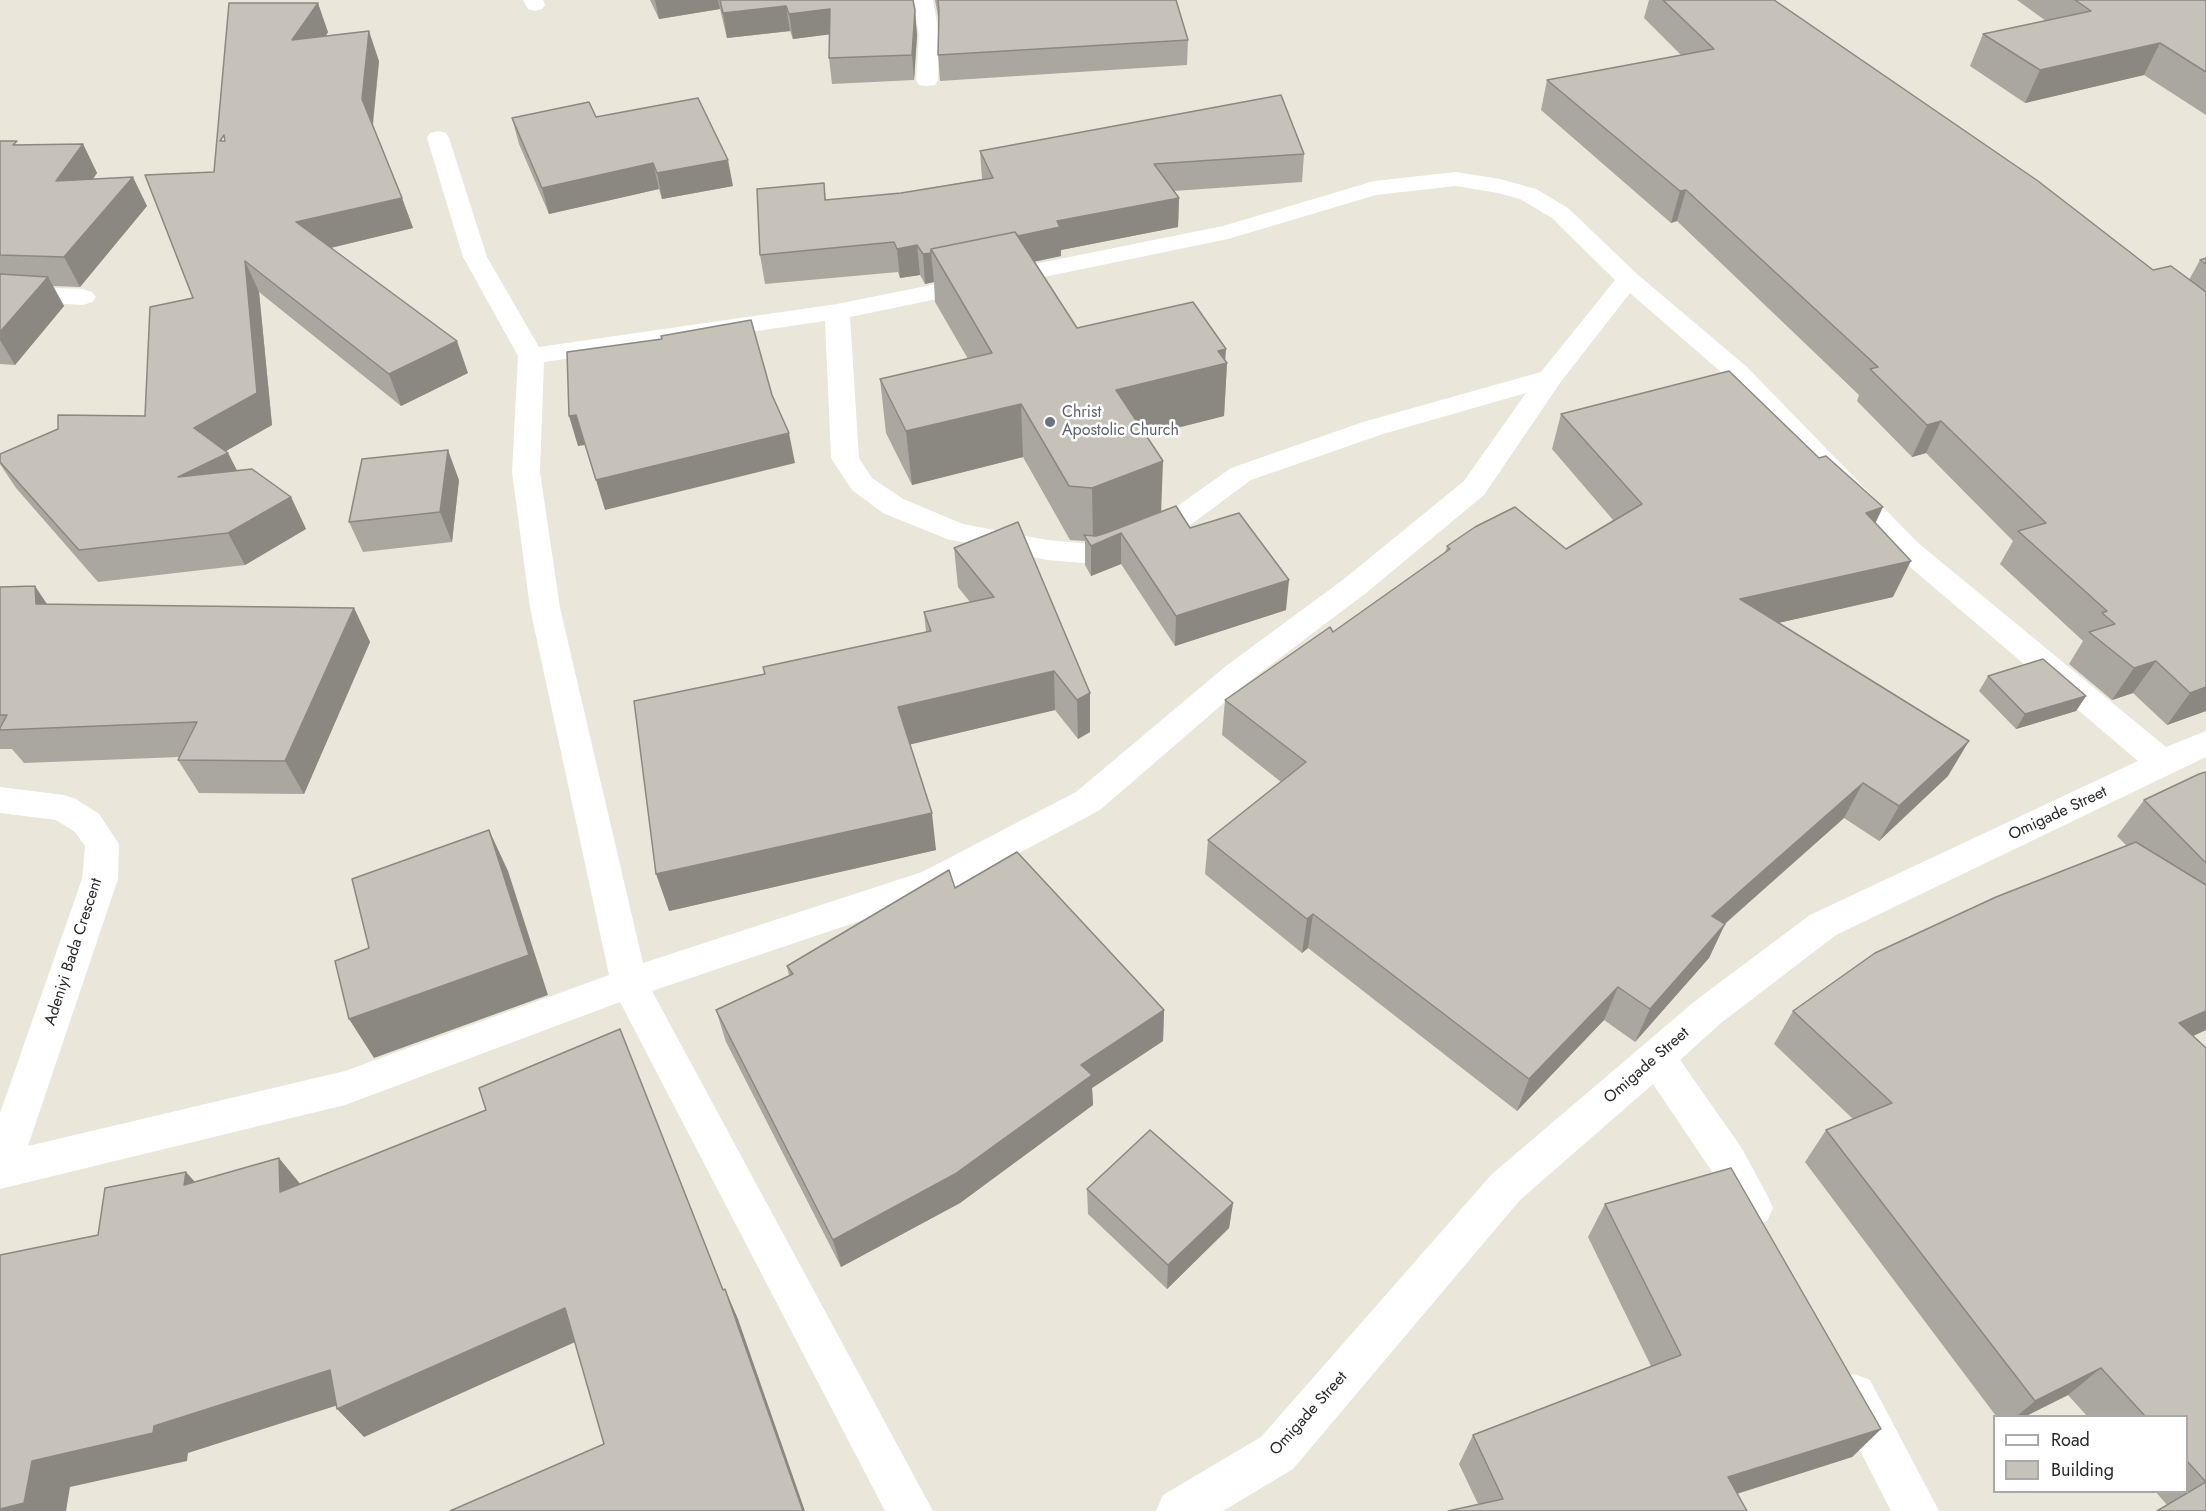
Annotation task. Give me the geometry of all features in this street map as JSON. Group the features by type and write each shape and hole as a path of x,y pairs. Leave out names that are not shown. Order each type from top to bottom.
{"street":[{"path":"923,0 929,35 927,80"},
{"path":"438,138 475,257 531,356 526,472 545,608 629,983 910,1511"},
{"path":"531,356 837,312 1228,232 1374,188 1456,179 1500,186 1528,194 1560,213 1628,279 1738,373 1907,549 2164,764"},
{"path":"0,1170 345,1088 629,983 934,882 1088,801 1237,674 1355,586 1474,488 1550,378 1628,279"},
{"path":"0,293 83,297"},
{"path":"837,312 845,458 862,484 893,506 957,532 1047,550 1095,554 1172,524 1241,474 1373,428 1550,378"},
{"name":"Omigade Street","path":"1179,1511 1277,1453 1506,1187 1708,1012 1823,925 2206,743"},
{"name":"Adeniyi Bada Crescent","path":"0,800 64,808 87,823 102,844 100,879 0,1170"},
{"path":"1657,1058 1727,1160 1772,1242"},
{"path":"1838,1366 1916,1511"}],"building":[{"path":"720,0 913,0 915,10 912,55 829,58 830,9 789,14 786,6 723,13"},
{"path":"938,0 1176,0 1188,40 938,55"},
{"path":"1663,0 1774,0 2038,181 2153,270 2171,266 2206,292 2206,687 2190,693 2156,661 2134,668 2089,632 2115,624 2102,613 2107,611 2018,531 2046,523 1941,421 1927,425 1870,369 1878,367 1686,190 1680,191 1547,80 1714,49"},
{"path":"2075,0 2206,0 2206,72 2160,43 2040,70 1983,34 2091,11"},
{"path":"229,3 318,3 292,40 369,31 362,99 402,198 296,222 457,341 389,374 245,261 257,393 194,428 228,453 178,477 252,469 291,497 228,533 79,550 0,462 0,454 58,429 58,415 145,416 150,307 193,298 145,175 214,172"},
{"path":"1281,95 1304,154 1154,164 1179,198 1057,221 1060,227 1018,236 1015,232 931,249 931,253 923,254 917,245 897,249 894,242 760,255 757,189 824,183 825,200 901,193 993,178 980,151"},
{"path":"698,98 728,160 657,173 653,163 542,188 512,118 589,102 596,117"},
{"path":"0,141 17,141 13,145 83,144 56,181 133,177 64,257 0,255"},
{"path":"1015,232 1077,328 1193,302 1226,349 1218,351 1227,363 1116,390 1163,461 1092,488 1069,486 1021,404 906,431 880,379 992,353 931,249"},
{"path":"0,274 48,277 0,332"},
{"path":"751,320 772,395 789,433 596,480 576,415 569,416 567,352 662,339 661,336"},
{"path":"1729,371 1819,458 1826,456 1883,507 1866,513 1911,561 1740,599 1969,741 1899,806 1863,783 1712,916 1725,924 1650,1009 1618,987 1529,1079 1313,914 1307,919 1208,840 1306,762 1225,700 1330,627 1333,632 1450,549 1447,546 1475,527 1515,507 1566,549 1642,504 1561,414"},
{"path":"448,450 440,512 349,522 362,459"},
{"path":"1176,506 1190,528 1239,513 1289,580 1176,616 1121,533 1091,546 1084,535 1096,536 1106,533"},
{"path":"1018,522 1090,693 1077,700 1054,671 898,707 932,813 656,874 634,701 765,674 763,667 931,631 924,612 994,597 954,548"},
{"path":"35,586 36,604 354,608 285,761 178,760 197,722 0,730 7,715 0,715 0,587"},
{"path":"2043,659 2086,696 2025,714 1988,676"},
{"path":"2206,772 2206,863 2144,800"},
{"path":"489,830 529,955 349,1019 335,961 369,948 352,879"},
{"path":"2136,842 2206,885 2206,1011 2179,1023 2206,1048 2206,1482 2188,1462 2188,1415 2144,1415 2101,1368 2035,1401 1826,1130 1892,1103 1793,1011 1875,953 1996,897"},
{"path":"1017,852 1164,1010 1081,1065 1092,1075 955,1174 833,1240 716,1010 793,974 787,966 949,870 955,888"},
{"path":"620,1029 723,1290 725,1289 803,1511 450,1511 604,1444 565,1308 337,1409 330,1370 154,1426 153,1433 32,1461 24,1503 0,1509 0,1255 98,1235 105,1188 186,1172 184,1185 279,1158 280,1192 486,1110 479,1088"},
{"path":"1150,1130 1233,1203 1168,1265 1087,1189"},
{"path":"1731,1168 1881,1429 1728,1477 1747,1511 1448,1511 1503,1499 1473,1435 1681,1355 1605,1204"},
{"path":"2206,1482 2206,1511 2157,1511 2188,1493"}],"place":[{"name":"Christ Apostolic Church","path":"1050,422"}]}
